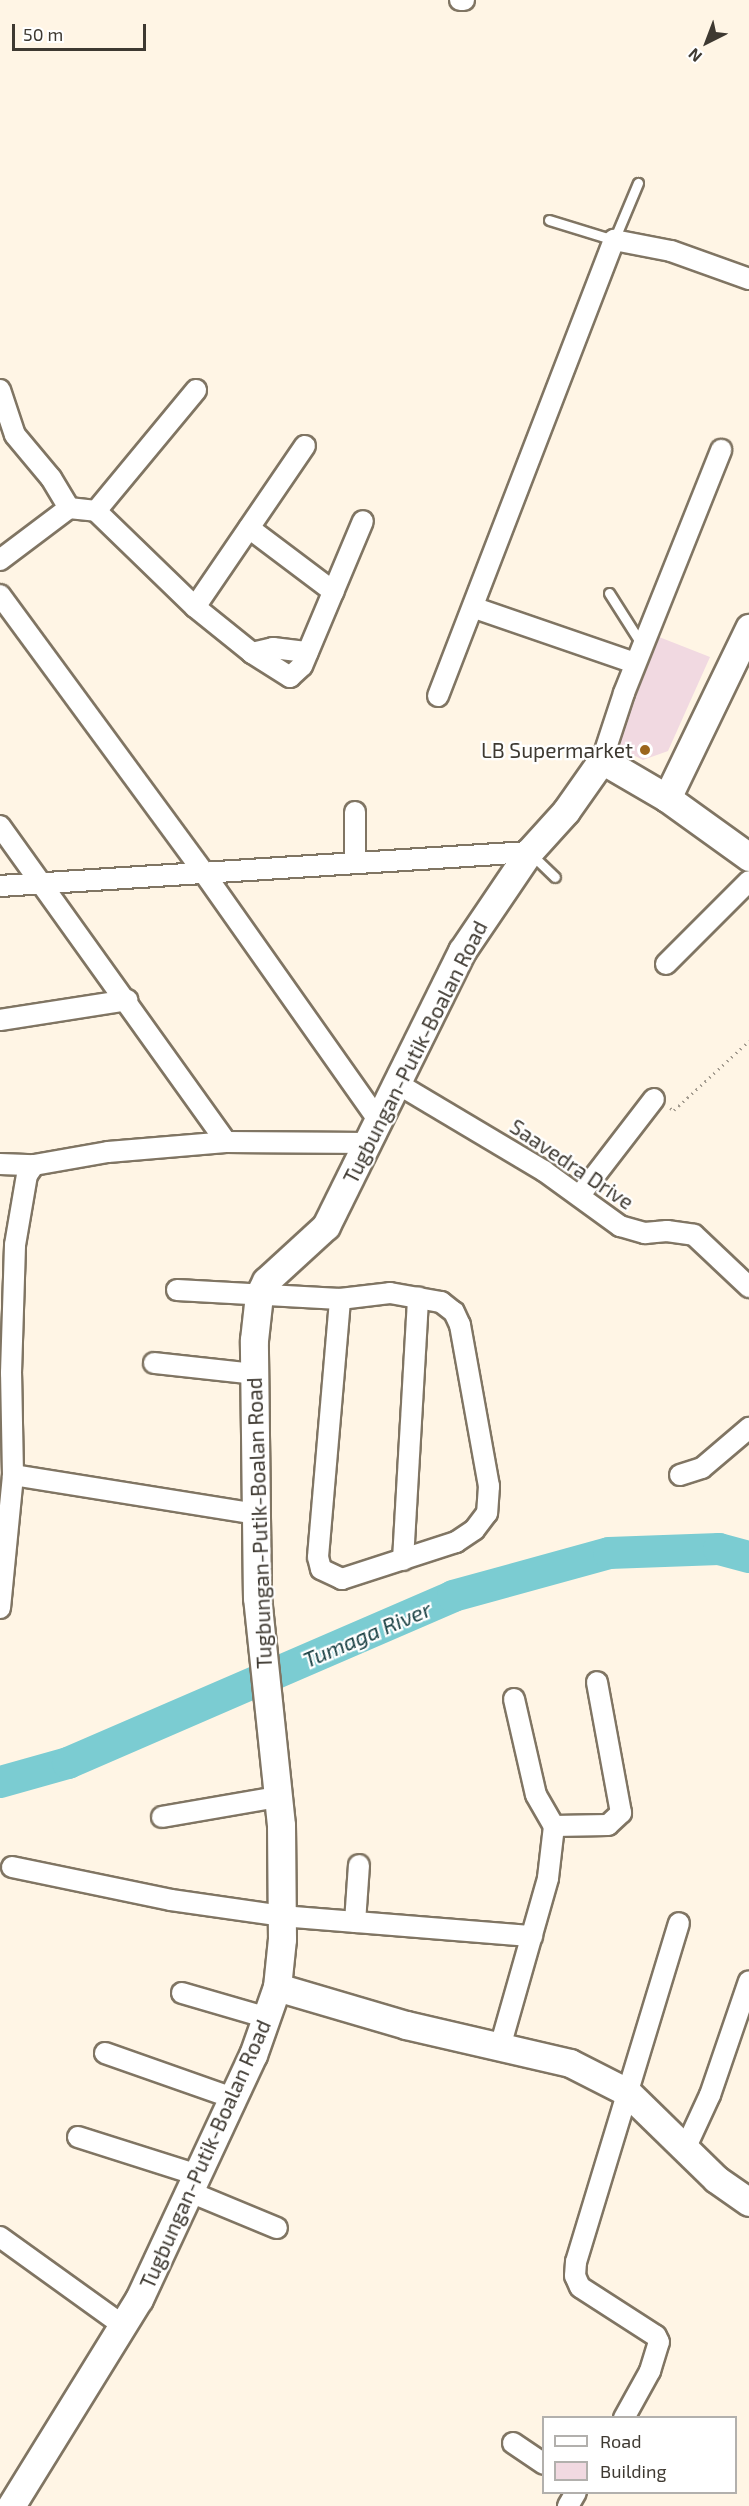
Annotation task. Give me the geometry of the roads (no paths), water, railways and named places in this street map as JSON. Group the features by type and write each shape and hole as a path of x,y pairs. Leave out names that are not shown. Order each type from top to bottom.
{"main road":[{"path":"667,798 749,628"},
{"path":"603,760 667,798 749,857"},
{"name":"Tugbungan-Putik-Boalan Road","path":"11,2506 124,2326 194,2184 233,2098 268,2018 277,1987 282,1916 278,1797 260,1650 255,1374 259,1295 272,1272 326,1226 462,951 529,852 566,811 603,760"},
{"path":"277,1987 361,2013 570,2064 627,2092 716,2180 749,2202"}],"street":[{"path":"438,696 475,608 614,240 671,251 749,279"},
{"path":"0,390 15,435 51,478 69,508"},
{"path":"96,511 196,390"},
{"path":"195,608 305,446"},
{"path":"603,760 639,655 721,450"},
{"path":"0,560 52,517 69,508 96,511 195,608 252,653 290,677 298,672 308,652 363,521"},
{"path":"249,528 334,592"},
{"path":"0,595 204,873 374,1132 108,1152 34,1166 0,1164"},
{"path":"475,608 639,655"},
{"path":"252,653 273,648 308,652"},
{"path":"355,812 356,864"},
{"path":"0,826 127,1000 226,1142"},
{"path":"0,886 529,852"},
{"path":"666,964 749,881"},
{"path":"0,1020 127,1000"},
{"name":"Saavedra Drive","path":"398,1084 580,1195 632,1231 694,1235 708,1244 749,1287"},
{"path":"580,1195 654,1099"},
{"path":"0,1608 13,1475 5,1373 8,1245 27,1175 34,1166"},
{"path":"177,1290 340,1299 373,1293 418,1297 441,1302 454,1312 460,1325 490,1502 474,1530 456,1542 342,1579 321,1569 318,1557 340,1299"},
{"path":"403,1560 418,1297"},
{"path":"154,1363 255,1374"},
{"path":"680,1475 702,1468 749,1428"},
{"path":"13,1475 257,1515"},
{"path":"554,1826 608,1825 621,1813 597,1682"},
{"path":"500,2047 553,1857 554,1826 536,1795 514,1699"},
{"path":"162,1817 278,1797"},
{"path":"355,1922 359,1865"},
{"path":"12,1867 171,1900 282,1916 532,1936"},
{"path":"625,2416 650,2371 659,2342 656,2336 592,2298 575,2276 576,2262 679,1923"},
{"path":"685,2149 710,2095 749,1981"},
{"path":"182,1993 268,2018"},
{"path":"105,2053 233,2098"},
{"path":"78,2137 194,2184 277,2228"},
{"path":"0,2237 124,2326"},
{"path":"513,2443 542,2463"}],"lane":[{"path":"549,220 614,240 638,183"},
{"path":"609,593 639,655"},
{"path":"529,852 555,877"}],"waterway":[{"name":"Tumaga River","path":"0,1782 68,1763 453,1596 609,1553 719,1549 749,1557"}],"place":[{"name":"LB Supermarket","path":"645,750"}]}
